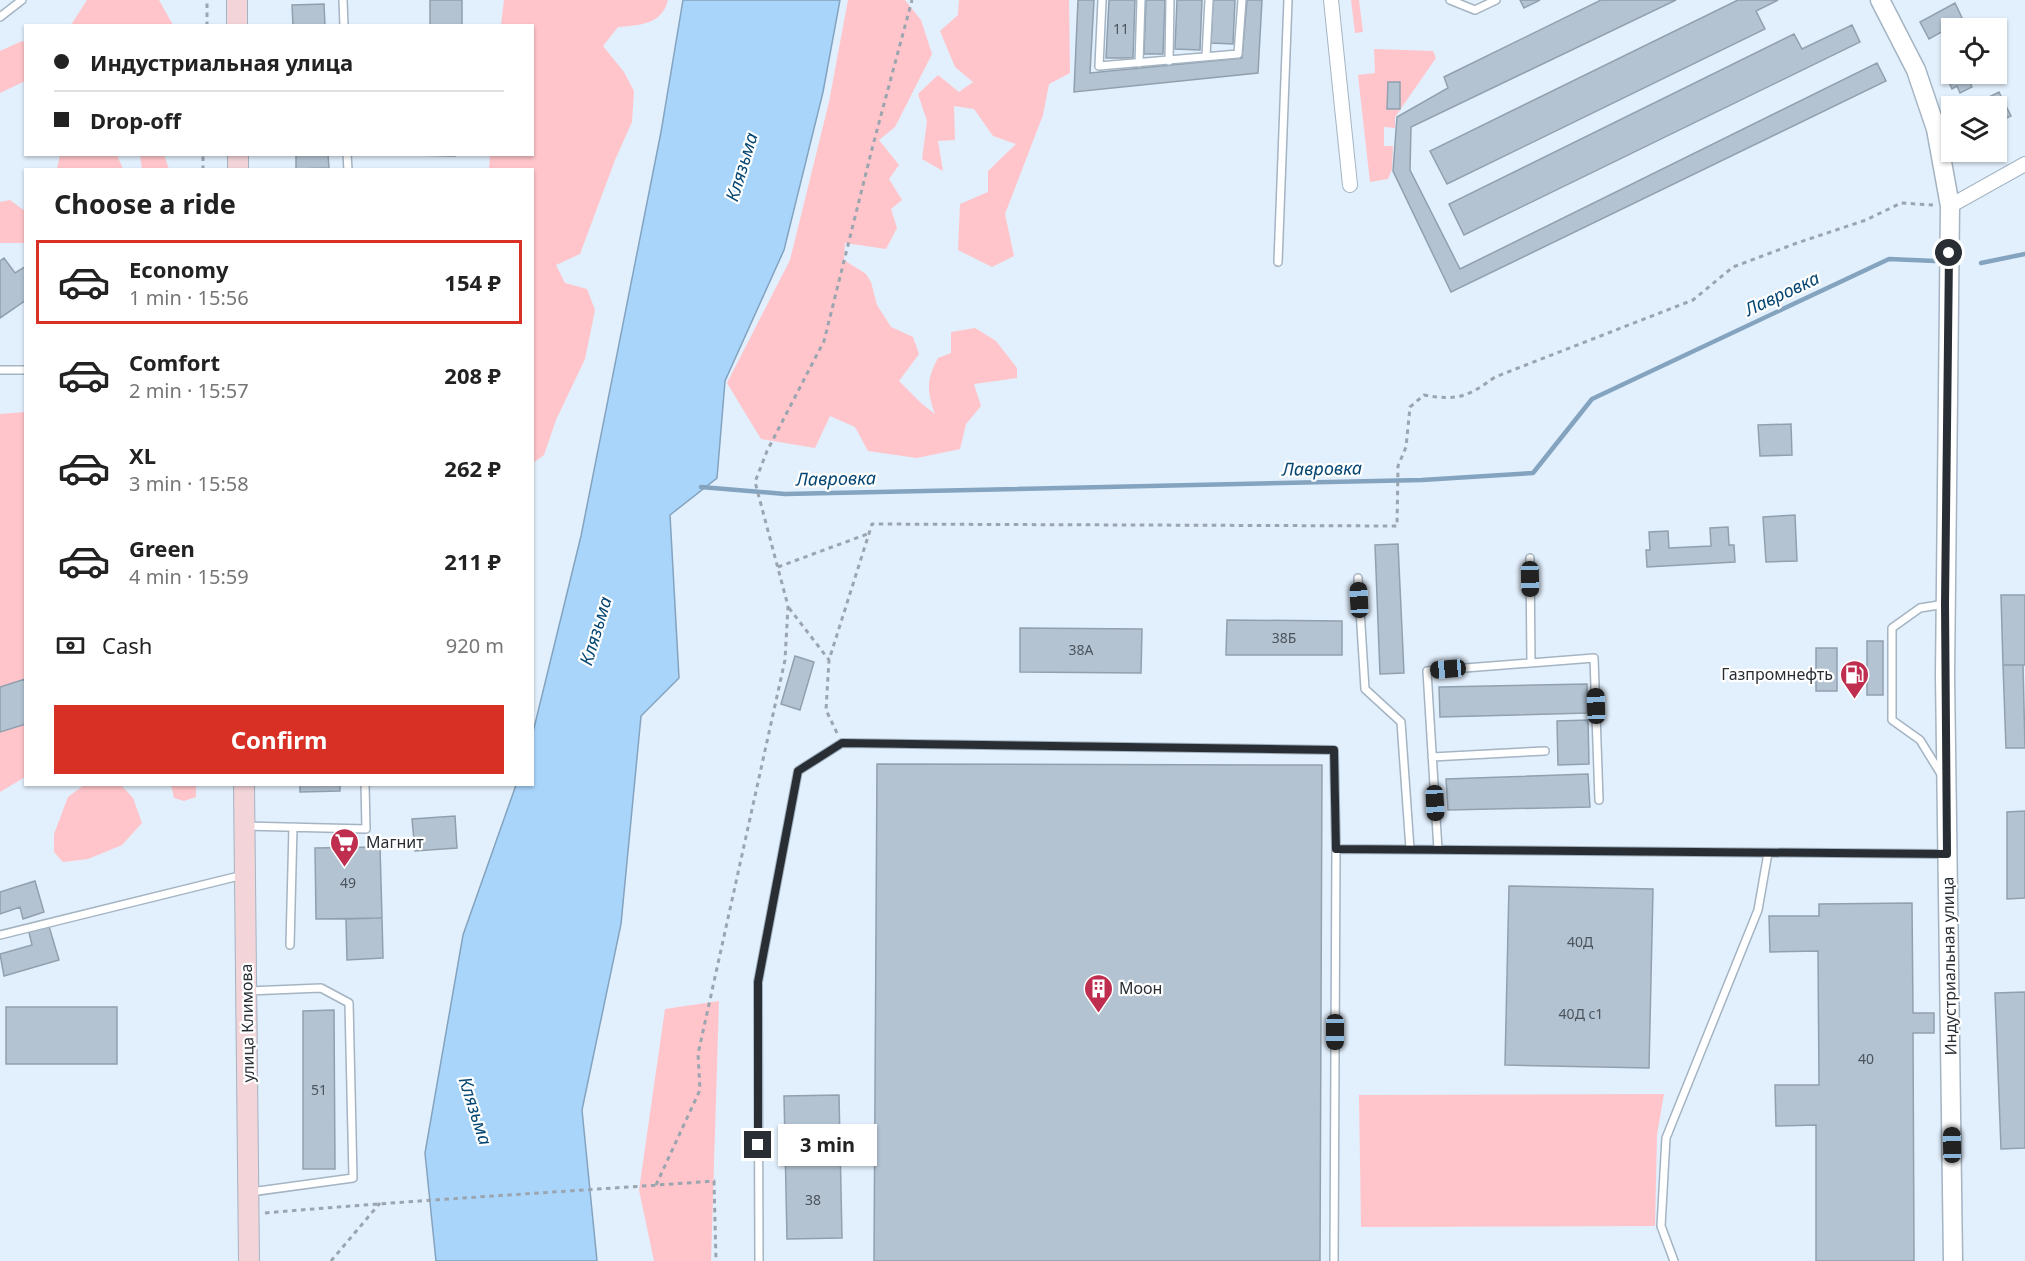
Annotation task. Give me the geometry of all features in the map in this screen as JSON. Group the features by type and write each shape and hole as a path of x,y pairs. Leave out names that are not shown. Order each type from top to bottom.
{"main road":[{"path":"237,0 237,24"},
{"name":"улица Климова","path":"244,786 249,1261"}],"street":[{"path":"1331,0 1350,184"},
{"name":"Индустриальная улица","path":"1880,0 1916,70 1936,129 1950,206 1945,781 1953,1261"},
{"path":"1950,206 2025,164"}],"lane":[{"path":"0,16 22,0"},
{"path":"343,0 344,24"},
{"path":"1102,0 1098,66 1238,54 1242,0"},
{"path":"1139,63 1141,0"},
{"path":"1169,61 1170,0"},
{"path":"1206,56 1209,0"},
{"path":"1278,262 1288,0"},
{"path":"1450,0 1475,10 1496,0"},
{"path":"0,370 24,370"},
{"path":"1530,558 1531,663"},
{"path":"1358,578 1365,689 1401,722 1410,849"},
{"path":"1945,604 1920,608 1892,628 1892,720 1920,740 1945,781"},
{"path":"1438,850 1427,671 1594,658 1599,800"},
{"path":"759,1261 758,982 798,771 842,743 1334,750 1336,849 1334,1261"},
{"path":"1432,757 1545,751"},
{"path":"245,826 366,828 365,786"},
{"path":"290,945 294,827"},
{"path":"1336,849 1947,854"},
{"path":"1674,1261 1661,1226 1666,1138 1758,910 1768,853"},
{"path":"0,935 245,874"},
{"path":"246,992 321,988 349,1004 353,1178 249,1192"}],"path":[{"path":"207,0 207,24"},
{"path":"656,1185 700,1090 698,1054 785,660 788,606 756,482 767,451 824,341 912,0"},
{"path":"842,743 826,710 829,660 873,524 1397,526 1398,466 1406,447 1410,407 1424,395 1447,399 1474,393 1495,377 1693,300 1733,267 1866,220 1901,203 1950,206"},
{"path":"778,567 870,533"},
{"path":"788,606 829,660"},
{"path":"249,1214 403,1201 714,1181 716,1261"},
{"path":"331,1261 380,1203"}],"shaded area":[{"path":"87,0 159,0 172,24 72,24"},
{"path":"504,0 668,0 661,14 655,19 641,24 618,27 603,46 624,72 634,91 632,122 615,160 580,254 556,265 565,283 587,289 595,310 585,359 556,420 544,455 534,462 534,168 489,168 490,156 534,156 534,24 501,24"},
{"path":"848,0 905,0 921,20 932,54 895,127 879,140 899,165 889,179 902,200 891,209 897,228 886,249 845,243 844,260 866,274 871,282 877,305 891,327 913,337 919,354 899,381 935,414 929,386 934,366 938,358 951,353 951,332 975,328 996,341 1017,368 1017,378 974,384 981,406 966,424 960,449 917,458 868,451 855,427 830,416 815,448 761,439 727,383 790,260 829,102"},
{"path":"959,0 1069,0 1070,73 1049,84 1043,115 1005,214 1014,256 992,267 958,250 960,204 988,192 988,171 1016,144 993,136 974,109 954,106 955,140 938,141 943,171 922,159 927,121 918,94 938,75 959,92 973,82 955,67 940,31 958,15"},
{"path":"1351,0 1359,0 1363,32 1355,33"},
{"path":"22,41 24,42 24,81 0,93 0,51"},
{"path":"1374,49 1433,51 1436,58 1395,117 1395,128 1384,127 1384,146 1393,146 1392,169 1388,179 1370,182 1358,75 1375,73"},
{"path":"60,156 117,156 123,168 57,168"},
{"path":"140,156 164,156 169,168 142,168"},
{"path":"10,200 24,210 24,243 0,243 0,202"},
{"path":"24,412 24,778 0,792 0,414"},
{"path":"83,786 122,786 133,798 142,823 122,845 88,859 63,862 54,852 54,834 68,797"},
{"path":"171,786 196,786 196,797 184,801 174,798"},
{"path":"719,1001 711,1261 654,1261 639,1190 665,1009"},
{"path":"1664,1094 1657,1135 1655,1226 1361,1227 1359,1095"}],"water":[{"name":"Клязьма","path":"683,0 840,0 823,92 784,250 725,381 717,478 670,515 679,678 641,716 621,924 582,1110 597,1261 436,1261 425,1153 463,935 516,786 534,786 534,728 581,536 661,132"}],"building":[{"path":"430,0 462,0 462,24 430,24"},
{"path":"1078,0 1094,0 1090,73 1242,58 1247,0 1262,0 1258,73 1074,92"},
{"path":"1109,0 1135,0 1133,58 1106,58"},
{"path":"1146,0 1165,0 1163,54 1144,54"},
{"path":"1177,0 1202,0 1200,50 1175,49"},
{"path":"1213,0 1235,0 1233,44 1211,43"},
{"path":"1520,0 1540,0 1524,8"},
{"path":"1601,0 1676,0 1411,127 1410,170 1460,269 1877,63 1886,81 1451,292 1393,171 1397,117 1448,88 1444,77"},
{"path":"1738,0 1778,0 1756,11 1765,29 1447,184 1430,151"},
{"path":"1955,3 1962,18 1941,18 1941,32 1929,39 1920,22"},
{"path":"324,4 325,24 293,24 292,5"},
{"path":"1852,25 1860,42 1464,235 1449,204 1794,34 1802,49"},
{"path":"1388,82 1400,82 1400,109 1387,109"},
{"path":"1950,84 1971,84 1972,87 1960,93 1957,86 1952,89"},
{"path":"296,156 328,156 329,168 296,168"},
{"path":"4,258 15,273 24,267 24,301 0,318 0,261"},
{"path":"1791,424 1792,455 1760,456 1758,425"},
{"path":"1795,515 1797,561 1766,562 1763,517"},
{"path":"1728,527 1729,545 1734,545 1735,562 1647,567 1646,550 1650,550 1649,532 1668,531 1669,548 1711,546 1710,528"},
{"path":"1398,544 1404,673 1380,674 1375,545"},
{"path":"2001,595 2025,595 2025,665 2003,665"},
{"path":"1227,620 1342,621 1342,655 1226,655"},
{"path":"1020,628 1142,629 1141,673 1020,672"},
{"path":"1867,641 1883,641 1883,695 1867,695"},
{"path":"1816,648 1837,648 1837,691 1816,691"},
{"path":"795,656 814,662 800,710 781,704"},
{"path":"2003,665 2023,665 2025,748 2006,748"},
{"path":"24,679 24,725 0,732 0,687"},
{"path":"1587,684 1587,713 1440,717 1439,687"},
{"path":"1588,720 1589,764 1558,765 1557,721"},
{"name":"Моон","path":"877,764 1322,765 1320,1261 874,1261"},
{"path":"1588,774 1590,807 1448,810 1446,779"},
{"path":"300,786 340,786 340,791 300,792"},
{"path":"2025,811 2025,898 2007,899 2007,812"},
{"path":"455,816 457,848 415,851 412,819"},
{"path":"380,847 382,918 316,919 315,848"},
{"path":"35,881 44,912 23,919 20,907 0,914 0,892"},
{"path":"1509,886 1653,889 1649,1068 1505,1065"},
{"path":"1912,903 1913,1013 1934,1013 1934,1033 1913,1033 1914,1261 1816,1261 1816,1125 1776,1126 1775,1085 1819,1085 1818,951 1770,952 1769,916 1819,916 1819,904"},
{"path":"382,918 383,958 347,960 346,919"},
{"path":"48,923 59,960 4,976 0,954 32,945 28,928"},
{"path":"2025,992 2025,1148 2001,1149 1995,993"},
{"path":"6,1007 117,1007 117,1064 6,1064"},
{"path":"334,1010 335,1169 303,1169 303,1011"},
{"path":"839,1095 842,1238 787,1239 784,1096"}],"waterway":[{"name":"Лавровка","path":"1981,263 2025,254"},
{"name":"Лавровка","path":"701,487 785,494 1422,480 1533,473 1592,399 1889,259 1935,261"}],"place":[{"name":"Газпромнефть","path":"1854,700"},
{"name":"Магнит","path":"345,868"},
{"name":"Моон","path":"1098,1014"}],"route":[{"path":"758,1145 758,982 798,771 842,743 1334,750 1336,849 1947,854 1945,604 1949,253"}]}
